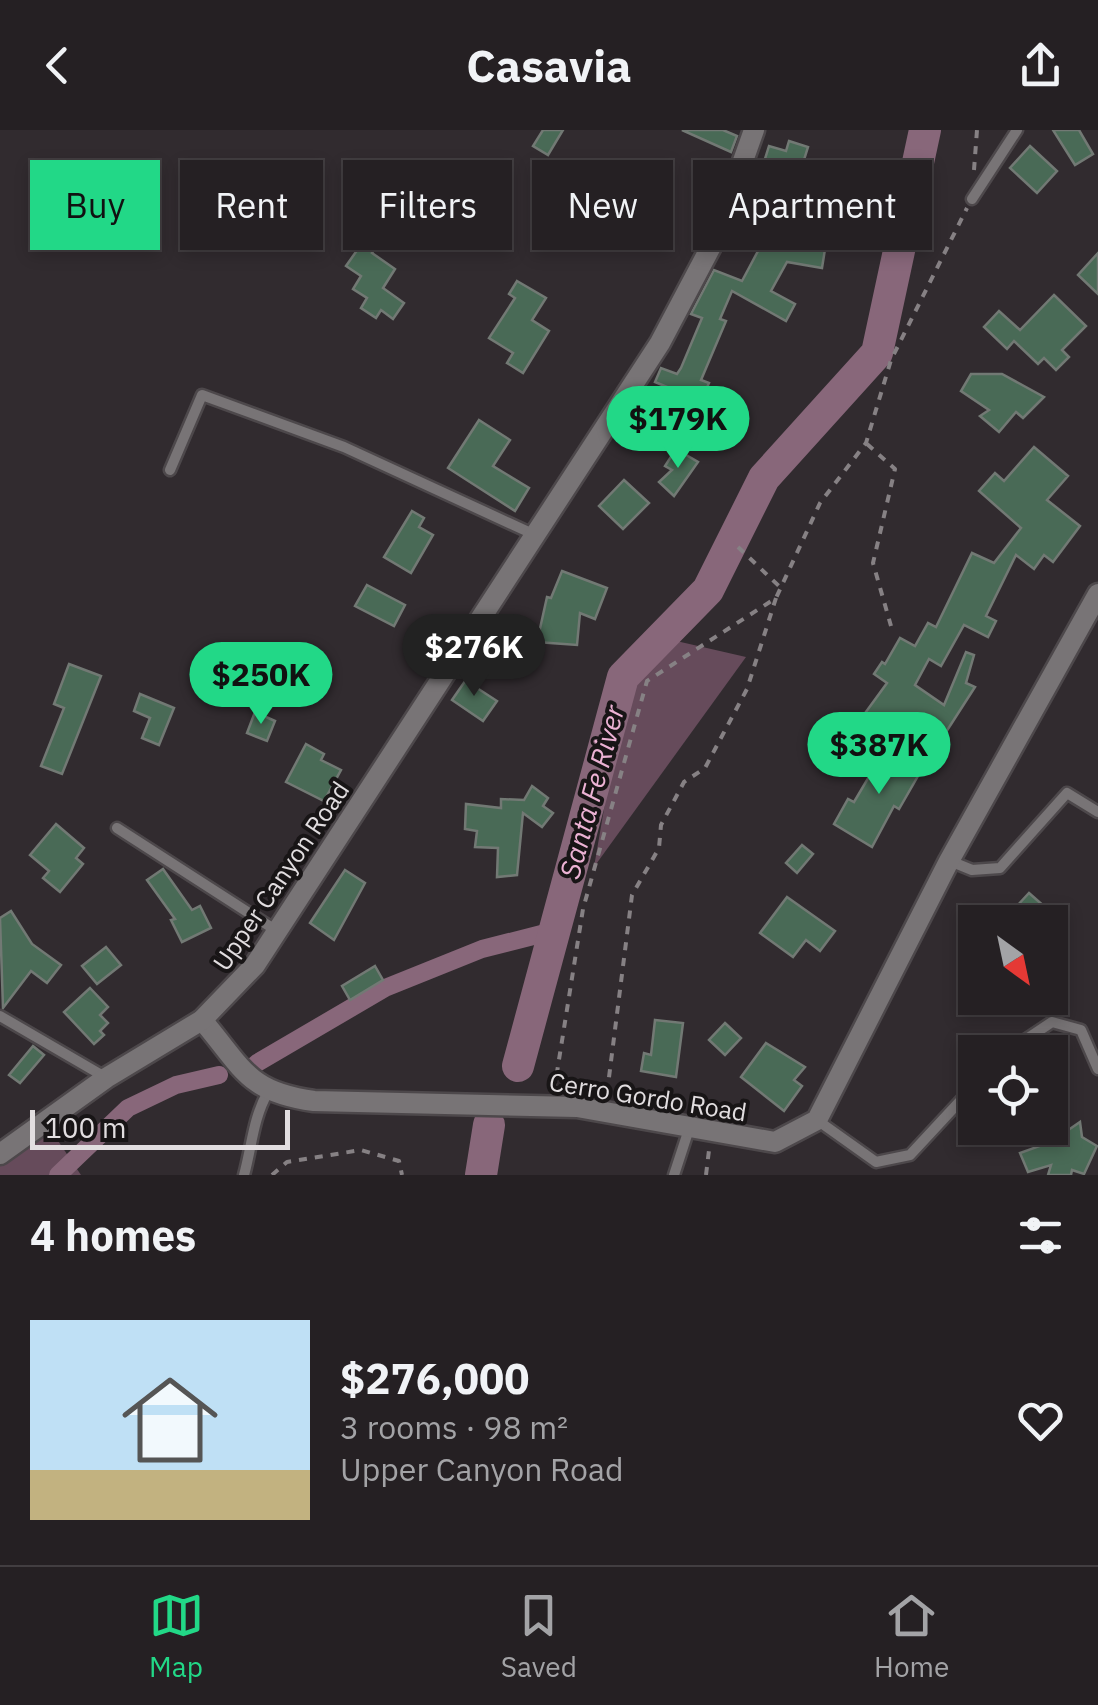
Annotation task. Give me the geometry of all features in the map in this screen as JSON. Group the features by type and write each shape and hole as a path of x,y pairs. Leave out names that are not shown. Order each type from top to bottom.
{"street":[{"name":"Upper Canyon Road","path":"0,1154 106,1078 202,1020 241,983 660,343 716,237 754,130"},
{"path":"817,1120 949,860 1098,594"},
{"path":"202,1020 261,1088"},
{"name":"Cerro Gordo Road","path":"261,1088 314,1100 552,1106 776,1142 817,1120"}],"lane":[{"path":"972,199 1018,130"},
{"path":"170,470 202,395 344,447 533,534"},
{"path":"949,860 972,870 1000,868 1067,793 1098,812"},
{"path":"116,828 277,930"},
{"path":"0,1016 106,1078"},
{"path":"1032,1035 1052,1022 1081,1030 1098,1069"},
{"path":"244,1175 261,1088"},
{"path":"817,1120 840,1141 876,1162 910,1155 958,1103"},
{"path":"674,1175 699,1130"}],"path":[{"path":"604,1112 632,895 659,848 661,825 684,782 705,768 746,689 776,598 820,504 866,443 891,360 972,199 976,130"},
{"path":"866,443 895,468 873,563 891,626"},
{"path":"738,548 781,588"},
{"path":"552,1106 583,909 647,681 776,598"},
{"path":"699,1130 706,1175"},
{"path":"272,1175 287,1162 361,1150 399,1161 402,1175"}],"shaded area":[{"path":"672,640 746,657 594,867 613,757 633,682"},
{"path":"42,1117 81,1175 0,1175 0,1144"}],"building":[{"path":"543,130 563,130 548,155 533,146"},
{"path":"682,130 723,130 737,136 731,152"},
{"path":"1053,130 1079,130 1093,154 1075,165"},
{"path":"789,141 808,147 804,160 765,160 769,146 786,151"},
{"path":"1030,146 1057,171 1037,193 1010,168"},
{"path":"357,250 374,250 372,253 395,269 383,288 404,303 393,319 381,310 376,318 361,308 367,298 353,289 361,276 346,266"},
{"path":"825,250 822,268 787,262 771,291 795,304 786,321 732,291 720,319 726,321 701,380 709,383 696,413 708,416 702,437 684,432 690,413 661,401 667,387 655,382 661,368 677,374 681,368 702,318 691,314 714,270 742,281 758,251"},
{"path":"1098,253 1098,294 1078,275"},
{"path":"517,281 546,298 532,320 549,331 523,373 507,363 513,353 489,338 515,298 509,294"},
{"path":"1054,295 1086,326 1062,350 1069,357 1056,370 1044,358 1038,364 1014,341 1007,349 984,327 999,311 1020,330"},
{"path":"971,374 1002,374 1044,397 1023,418 1016,412 999,432 980,416 989,410 961,391"},
{"path":"479,420 510,440 493,466 529,488 515,511 448,468"},
{"path":"1034,447 1068,476 1047,500 1080,526 1053,562 1044,555 1034,569 1016,555 986,616 996,621 988,637 964,625 941,666 929,659 915,685 944,705 966,652 974,655 966,683 975,687 939,743 904,719 892,736 863,716 887,683 874,674 882,662 885,664 900,638 915,646 928,623 936,627 972,553 994,563 1021,528 979,491 995,473 1004,481"},
{"path":"676,449 698,462 674,496 659,482 672,470 665,466"},
{"path":"624,480 649,503 623,529 599,506"},
{"path":"412,511 424,518 419,527 433,535 411,573 384,557"},
{"path":"562,571 607,588 595,619 580,613 577,645 537,642 547,597 551,598"},
{"path":"367,585 405,605 394,626 355,606"},
{"path":"69,664 101,676 62,774 41,766 64,708 54,704"},
{"path":"470,674 481,682 477,688 497,701 483,721 452,700"},
{"path":"140,694 174,708 159,745 142,738 150,718 134,711"},
{"path":"255,712 275,721 267,741 247,733"},
{"path":"306,744 324,754 321,760 341,770 324,801 286,782"},
{"path":"886,748 922,769 899,809 894,806 872,847 834,824 848,799 854,802"},
{"path":"532,786 548,798 543,806 553,813 542,827 523,813 517,875 497,877 498,848 475,847 477,831 465,829 466,804 501,808 501,799 524,800"},
{"path":"56,824 84,848 76,858 83,864 60,892 43,878 49,871 30,855"},
{"path":"802,845 813,854 797,873 786,863"},
{"path":"163,869 192,910 200,906 211,928 182,942 171,920 175,919 147,880"},
{"path":"345,870 365,883 334,940 310,923"},
{"path":"1029,893 1043,905 1018,905"},
{"path":"787,897 835,931 820,951 806,940 793,957 760,933"},
{"path":"11,911 32,944 61,965 47,983 31,971 3,1008 0,918"},
{"path":"106,947 121,965 97,984 82,966"},
{"path":"375,966 383,980 350,1000 342,986"},
{"path":"90,988 108,1007 100,1015 108,1023 100,1031 104,1035 94,1044 64,1012"},
{"path":"655,1020 683,1023 676,1077 641,1071 644,1053 651,1055"},
{"path":"725,1023 741,1038 725,1055 709,1040"},
{"path":"766,1043 805,1067 794,1080 802,1086 784,1111 741,1077"},
{"path":"33,1046 44,1055 20,1083 9,1075"},
{"path":"1080,1122 1082,1137 1097,1146 1084,1174 1072,1170 1071,1175 1048,1175 1051,1165 1028,1172 1020,1153 1043,1145 1068,1145 1068,1130"}],"waterway":[{"name":"Santa Fe River","path":"518,1066 623,677 708,590 764,478 877,353 925,130"},
{"path":"257,1063 385,988 482,949 557,930"},
{"path":"58,1175 128,1108 176,1085 219,1075"},
{"name":"Santa Fe River","path":"481,1175 489,1125"}]}
